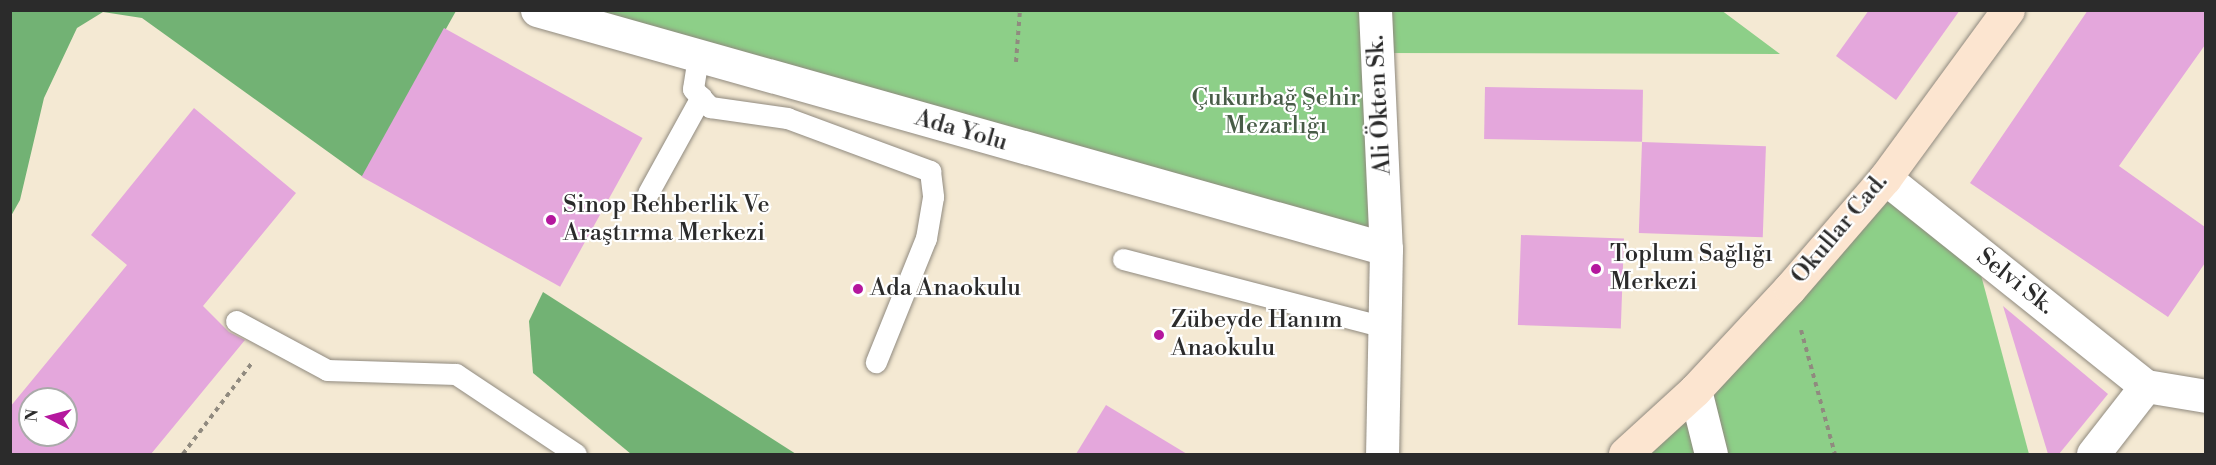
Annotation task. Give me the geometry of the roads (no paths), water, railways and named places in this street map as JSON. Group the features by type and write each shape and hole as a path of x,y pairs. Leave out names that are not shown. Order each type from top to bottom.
{"main road":[{"name":"Okullar Cad.","path":"1625,454 1695,390 1790,288 1885,178 2008,10"}],"street":[{"name":"Ada Yolu","path":"537,10 1386,249"},
{"name":"Ali Ökten Sk.","path":"1375,10 1386,249 1387,328 1382,454"},
{"name":"Selvi Sk.","path":"1885,178 2146,386 2205,396"},
{"path":"2093,454 2146,386"},
{"path":"1695,390 1711,454"}],"lane":[{"path":"698,57 693,89 710,107 787,118 930,171 933,197 926,238 876,362"},
{"path":"648,194 700,97"},
{"path":"1123,258 1387,328"},
{"path":"236,321 327,370 456,374 576,454"}],"place":[{"name":"Sinop Rehberlik Ve Araştırma Merkezi","path":"551,220"},
{"name":"Toplum Sağlığı Merkezi","path":"1596,269"},
{"name":"Ada Anaokulu","path":"858,289"},
{"name":"Zübeyde Hanım Anaokulu","path":"1159,335"}],"park label":[{"name":"Çukurbağ Şehir Mezarlığı","path":"1276,113"}]}
